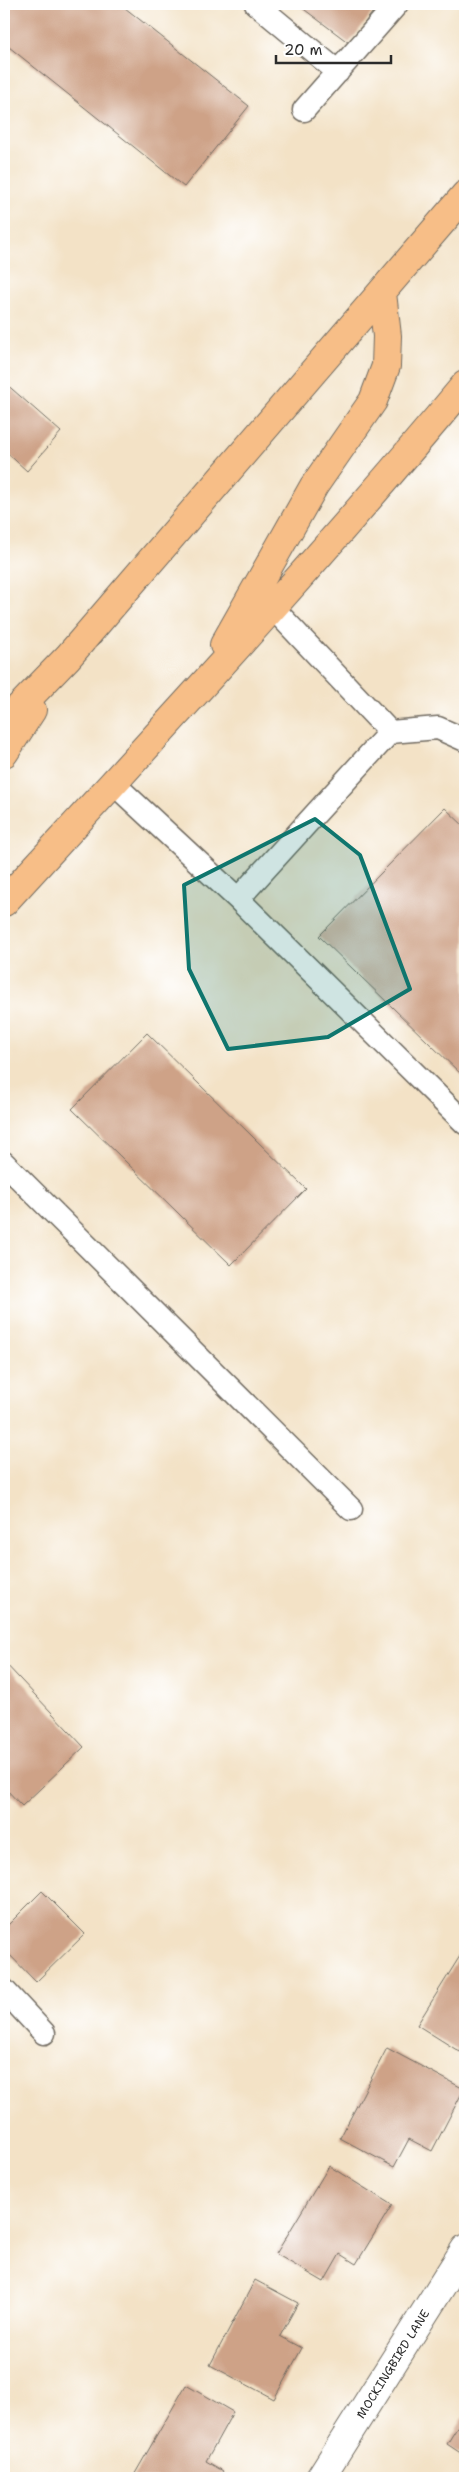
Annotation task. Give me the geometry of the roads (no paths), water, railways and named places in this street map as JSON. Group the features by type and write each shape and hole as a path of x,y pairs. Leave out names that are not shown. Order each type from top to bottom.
{"main road":[{"path":"4,723 68,657 382,294 465,195"},
{"path":"196,694 314,486 373,401 386,366 387,336 382,294"},
{"path":"4,902 196,694 465,385"},
{"path":"4,752 68,657"}],"street":[{"name":"MOCKINGBIRD LANE","path":"320,2478 465,2249"}],"lane":[{"path":"256,4 338,72"},
{"path":"304,110 397,4"},
{"path":"272,607 390,732"},
{"path":"238,900 390,732 438,728 465,740"},
{"path":"113,783 238,900 465,1124"},
{"path":"4,1163 351,1509"},
{"path":"4,1990 44,2032"}]}
